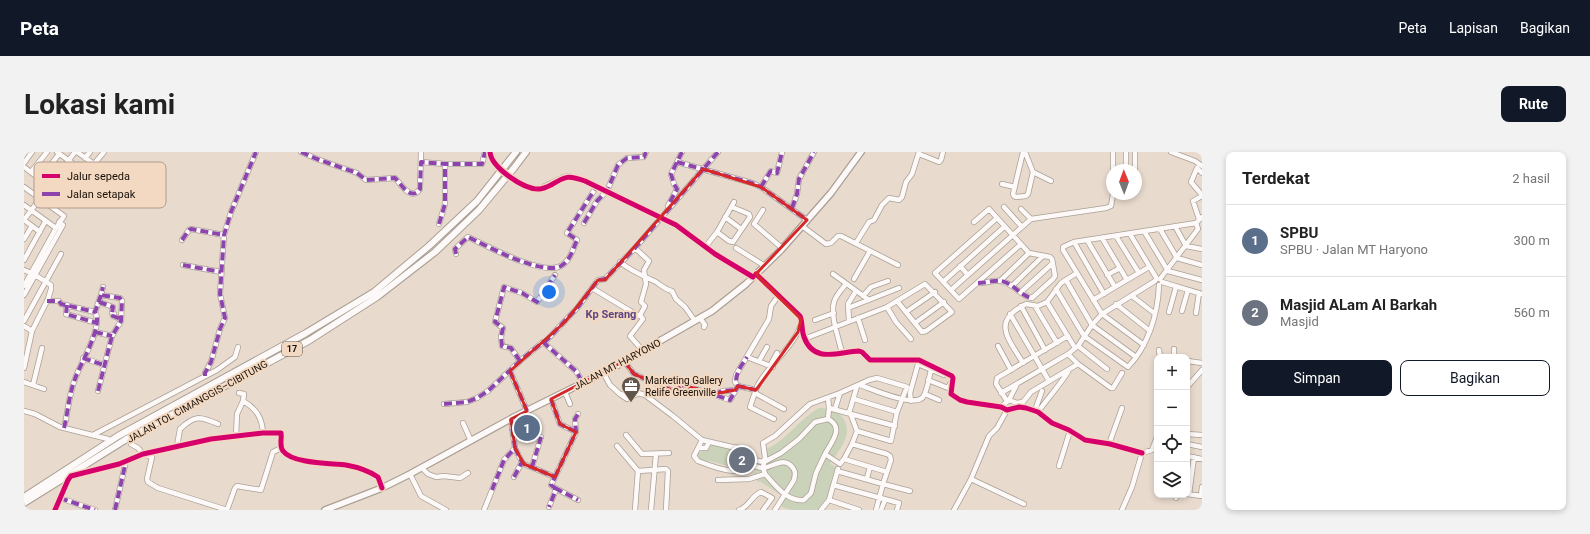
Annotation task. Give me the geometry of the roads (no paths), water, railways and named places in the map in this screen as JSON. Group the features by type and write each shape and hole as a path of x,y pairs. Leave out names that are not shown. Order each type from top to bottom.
{"highway":[{"name":"JALAN TOL CIMANGGIS–CIBITUNG","path":"24,496 118,436 306,333 374,292 429,246 477,201 516,152"},
{"name":"JALAN TOL CIMANGGIS–CIBITUNG","path":"24,503 125,440 310,340 377,297 435,252 474,216 526,152"}],"main road":[{"name":"JALAN MT HARYONO","path":"325,510 382,488 422,468 511,419 643,351 727,300 765,266 802,226 843,178 861,152"}],"street":[{"path":"24,163 32,152"},
{"path":"39,162 47,152"},
{"path":"68,160 76,152 92,162"},
{"path":"85,158 90,152"},
{"path":"96,162 104,152"},
{"path":"205,376 225,318 220,297 224,235 231,212 256,152"},
{"path":"301,152 356,173 366,180 395,178 406,191 413,194 418,192 420,189 421,152"},
{"path":"421,162 445,164 483,164 485,152"},
{"path":"490,152 492,159 499,168"},
{"path":"584,223 592,207 607,191 615,169 620,162 630,157 644,158 646,152"},
{"path":"663,215 677,190 671,174 682,152"},
{"path":"444,404 467,402 477,398 488,391 520,361 544,343 570,317 599,278 605,279 635,248 718,152"},
{"path":"761,187 771,171 777,173 782,152"},
{"path":"792,208 798,194 799,179 814,152"},
{"path":"856,243 869,222 874,220 884,202 889,198 899,200 902,198 906,182 912,174 919,153 939,162 943,152"},
{"path":"1024,152 1033,172 1028,194 1026,196 1016,197 1014,196 1015,187 1024,152"},
{"path":"1113,152 1113,164"},
{"path":"1135,152 1135,164"},
{"path":"1171,152 1195,161 1202,166"},
{"path":"52,162 58,153 70,162"},
{"path":"1126,153 1126,164"},
{"path":"677,162 752,182 792,208 807,220"},
{"path":"439,224 445,204 445,164"},
{"path":"24,167 34,174"},
{"path":"31,172 34,168"},
{"path":"1002,393 1068,354 1077,347 1092,325 1102,314 1116,304 1158,281 1168,271 1200,230 1199,220 1193,201 1202,195 1191,182 1197,168 1202,173"},
{"path":"1033,172 1051,181"},
{"path":"513,178 527,187 539,189 569,176 597,186 663,215 715,254 755,275 779,295 800,316 800,327 798,332 762,378 750,407 774,419"},
{"path":"1002,184 1015,187"},
{"path":"456,254 454,249 468,237 508,256 530,264 547,268 560,266 569,257 577,240 567,233 597,186"},
{"path":"24,187 34,194"},
{"path":"951,290 1031,219 1106,208 1111,206 1112,200"},
{"path":"24,204 45,222 56,228"},
{"path":"706,246 717,232 733,205 750,215 731,242 717,232"},
{"path":"34,206 24,220 40,232"},
{"path":"1004,207 1022,227"},
{"path":"24,295 59,222 64,216 53,208"},
{"path":"974,222 989,209 1029,253 1050,257 1052,259 1055,272 1053,279 1034,297 1030,298 1012,286 1000,281 978,283"},
{"path":"1021,209 1031,219"},
{"path":"763,210 754,224 782,248"},
{"path":"725,217 741,229"},
{"path":"997,218 935,273 943,282 959,299 1021,244"},
{"path":"1144,345 1102,314 1076,273 1063,248 1074,242 1160,229 1199,220"},
{"path":"24,260 45,222"},
{"path":"24,286 63,225 59,222"},
{"path":"24,239 32,226"},
{"path":"802,226 826,244 831,243 836,237 839,236 856,243 898,265"},
{"path":"1175,226 1186,246"},
{"path":"943,282 1004,227"},
{"path":"182,240 191,229 224,235"},
{"path":"1160,229 1177,258 1202,265"},
{"path":"1144,231 1168,271 1202,280"},
{"path":"1130,234 1158,281 1201,293 1196,312"},
{"path":"1116,236 1139,273"},
{"path":"1102,238 1127,280"},
{"path":"1087,240 1115,287"},
{"path":"1074,242 1104,294"},
{"path":"1186,246 1202,249"},
{"path":"635,248 649,261 644,270 646,284 641,302 645,307 640,316"},
{"path":"736,248 765,266"},
{"path":"854,279 870,251"},
{"path":"1000,281 1029,253"},
{"path":"24,321 61,254"},
{"path":"1012,286 1043,256"},
{"path":"620,262 630,270 672,292 676,299 705,325 704,327"},
{"path":"1021,292 1053,263"},
{"path":"184,265 221,272"},
{"path":"960,266 968,275"},
{"path":"1093,300 1149,267"},
{"path":"1107,275 1120,268"},
{"path":"24,270 33,274 52,287 47,301 32,331 24,367"},
{"path":"1023,363 1005,333 1006,321 1010,314 1026,304 1035,306 1047,302 1056,289 1076,273"},
{"path":"833,274 869,300"},
{"path":"520,361 511,348 502,346 501,337 503,328 495,322 504,287 522,293 537,302 555,275"},
{"path":"1066,280 1092,325 1136,357"},
{"path":"863,296 871,287 888,281"},
{"path":"1056,289 1084,336 1127,367 1144,345 1150,331 1158,281"},
{"path":"842,353 836,327 834,301 846,284"},
{"path":"804,338 887,307 925,284 935,292 952,312 931,328 922,332 897,301"},
{"path":"64,428 74,383 83,358 93,340 97,323 97,316 95,312 102,295 103,287"},
{"path":"1169,312 1176,287"},
{"path":"592,288 643,319 630,336 643,351"},
{"path":"848,308 899,288"},
{"path":"1182,310 1188,290"},
{"path":"848,321 848,304 856,291"},
{"path":"906,312 935,292"},
{"path":"98,391 112,336 121,319 121,299 102,295"},
{"path":"624,361 634,374 671,390 676,391 681,384 730,400 736,388 736,375 769,319 771,306 779,295"},
{"path":"1132,296 1154,313"},
{"path":"47,301 59,301 61,304 95,312"},
{"path":"99,302 113,307 113,316 121,319"},
{"path":"915,323 944,302"},
{"path":"1047,302 1068,336 1077,347 1107,369"},
{"path":"1116,304 1150,331"},
{"path":"68,305 66,314 97,323"},
{"path":"1021,306 1045,350"},
{"path":"1035,306 1057,343"},
{"path":"887,307 896,322 911,339"},
{"path":"815,320 834,313"},
{"path":"1010,314 1049,381"},
{"path":"858,318 865,340"},
{"path":"24,326 32,331"},
{"path":"800,327 809,346 822,355 859,351 870,360 919,360 952,376 951,394 960,400 1001,407 1007,410 1023,407 1036,411 1052,424 1070,431 1085,440 1109,444 1142,453 1149,452 1154,449"},
{"path":"95,332 112,336"},
{"path":"1068,336 1011,370 996,380 996,384 1008,400 1017,403 1023,402 1031,392 1078,364"},
{"path":"544,343 576,371 583,383"},
{"path":"998,346 1011,370"},
{"path":"93,435 205,376 235,357 238,347"},
{"path":"759,361 767,347"},
{"path":"33,385 42,348"},
{"path":"1174,349 1174,354"},
{"path":"1159,350 1160,354"},
{"path":"771,366 778,353"},
{"path":"1068,354 1078,364 1111,388 1122,373"},
{"path":"747,357 771,366"},
{"path":"83,358 104,365"},
{"path":"1190,361 1202,363"},
{"path":"857,431 891,441 897,412 910,392 918,364 952,379 948,388 928,380"},
{"path":"858,386 906,400 918,401 925,394 931,370"},
{"path":"1036,411 1061,382 1069,370"},
{"path":"1190,384 1202,370"},
{"path":"510,371 527,411"},
{"path":"603,372 610,385 620,394 639,393 654,400 702,440 748,449 770,481 785,494 796,500 804,500 808,498 811,493 816,473 836,432 836,426 828,419"},
{"path":"758,464 765,451 763,443 775,436 810,404 877,378 907,387 906,400"},
{"path":"24,382 44,388"},
{"path":"1001,407 1008,400 1017,384"},
{"path":"822,510 829,500 840,464 852,444 857,431 850,414 858,386"},
{"path":"714,394 736,388 755,392 784,409"},
{"path":"1036,411 1042,391"},
{"path":"565,392 570,404"},
{"path":"236,436 237,414 243,401 244,394 239,393"},
{"path":"835,409 840,393"},
{"path":"925,394 939,400"},
{"path":"828,398 828,419"},
{"path":"551,399 560,424 576,432"},
{"path":"854,399 897,412"},
{"path":"243,401 258,414 263,422 263,433"},
{"path":"829,408 895,426"},
{"path":"1109,444 1122,408"},
{"path":"954,510 971,479 989,436 997,428 1007,410"},
{"path":"24,411 64,428 108,439"},
{"path":"578,414 575,419 576,432 551,485 578,500"},
{"path":"177,446 180,430 198,417 218,424"},
{"path":"511,419 515,448 522,462 527,466 555,477"},
{"path":"702,440 694,456 696,459 738,472 746,470 792,445 806,433 815,422 828,419"},
{"path":"463,423 470,441"},
{"path":"1059,466 1070,431"},
{"path":"55,510 71,476 126,461 143,454 177,446 263,433 278,432 282,435 281,448 290,457 309,462 347,465 374,474 380,479 382,488"},
{"path":"1190,434 1202,435"},
{"path":"626,435 642,454 669,453"},
{"path":"532,467 541,438"},
{"path":"698,448 706,448 709,442"},
{"path":"131,444 138,448 143,454 152,457 147,477 148,482 162,489 227,510 236,486 261,490 273,452 281,448"},
{"path":"852,444 889,455 891,460 883,484 882,510"},
{"path":"1190,445 1202,447"},
{"path":"617,446 638,470 635,510"},
{"path":"484,510 504,460 515,448"},
{"path":"1122,510 1132,487 1142,453"},
{"path":"651,510 656,454"},
{"path":"825,454 840,464"},
{"path":"1190,456 1202,459"},
{"path":"1190,482 1194,457"},
{"path":"844,459 887,472"},
{"path":"115,510 126,461"},
{"path":"514,477 522,462"},
{"path":"758,464 789,463 796,475 775,510"},
{"path":"867,478 870,467"},
{"path":"422,468 428,474 436,477 444,476 461,478 463,475 468,473"},
{"path":"638,470 666,469 668,471 666,510"},
{"path":"838,470 910,491"},
{"path":"410,474 421,496 446,510"},
{"path":"718,480 749,479 765,474"},
{"path":"971,479 1024,504"},
{"path":"833,485 899,504 897,510"},
{"path":"1190,494 1202,496 1202,487"},
{"path":"549,507 555,492 555,488"},
{"path":"739,510 746,506 758,493 761,492 772,498 763,510"},
{"path":"60,498 95,510"},
{"path":"876,510 882,499"},
{"path":"829,500 859,510"}],"place":[{"name":"Marketing Gallery Relife Greenville","path":"631,403"},
{"name":"SPBU","path":"527,428"},
{"name":"Masjid ALam Al Barkah","path":"742,460"}],"district":[{"name":"Kp Serang","path":"611,314"}]}
